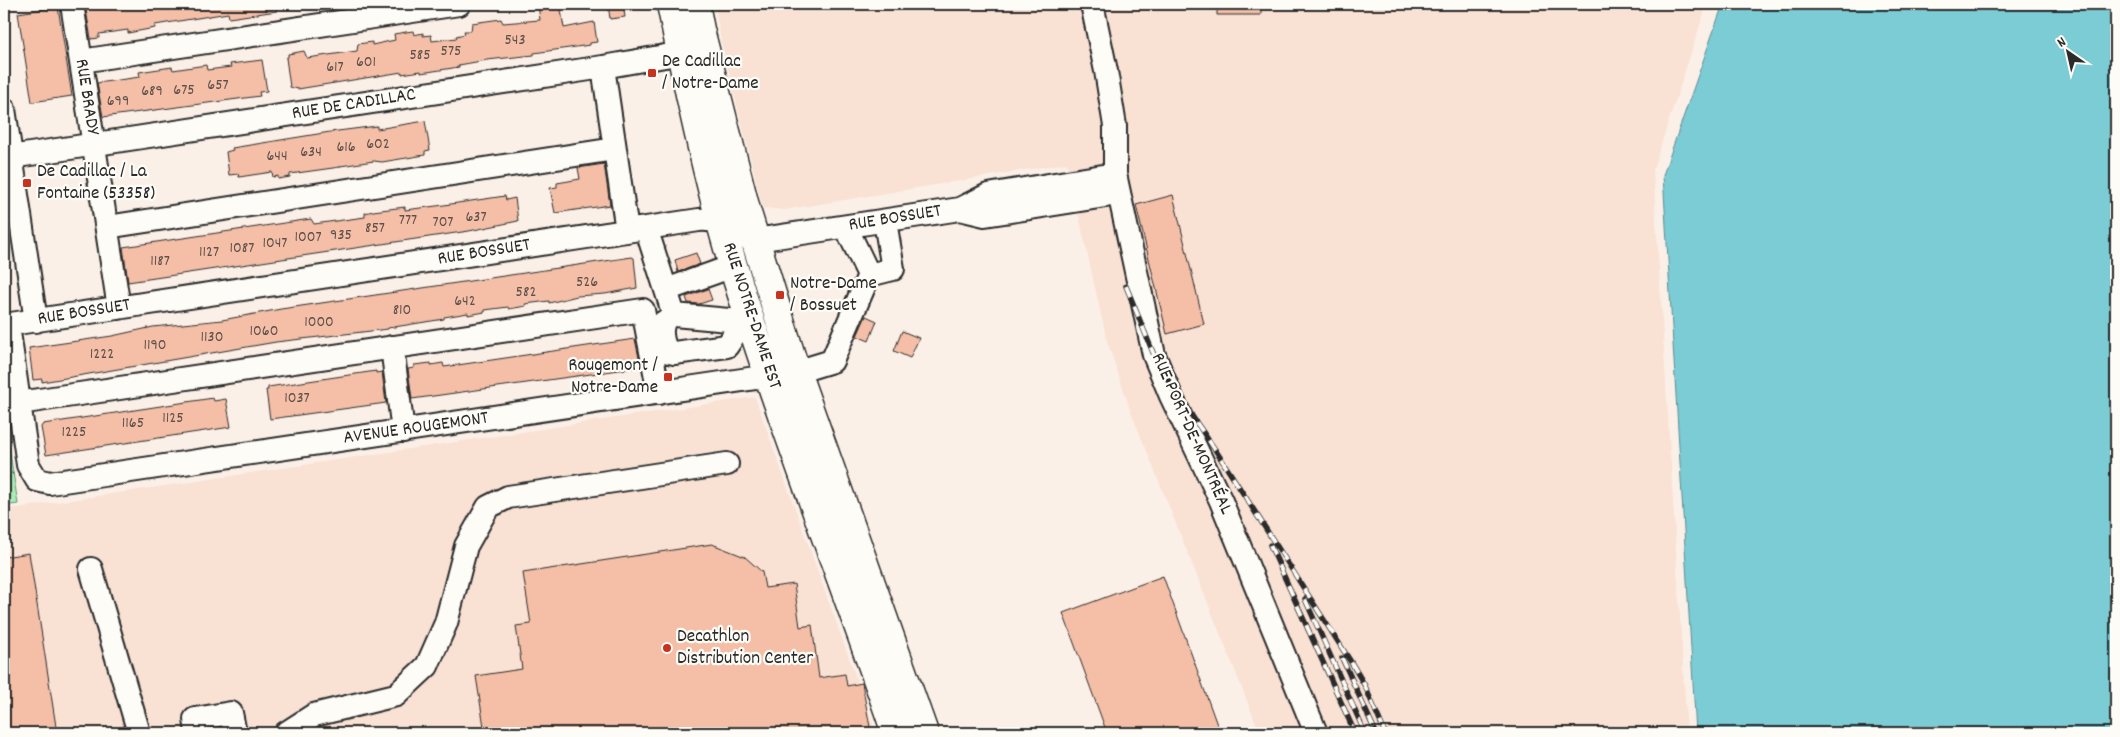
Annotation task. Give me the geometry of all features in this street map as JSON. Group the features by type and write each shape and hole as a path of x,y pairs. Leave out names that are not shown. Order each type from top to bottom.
{"main road":[{"name":"RUE NOTRE-DAME EST","path":"671,4 693,51 756,240 869,616 896,733"},
{"name":"RUE NOTRE-DAME EST","path":"695,4 693,51 721,222 734,266 744,322 769,376 869,616 924,733"}],"street":[{"name":"RUE BRADY","path":"72,4 119,308"},
{"path":"81,61 459,4"},
{"name":"RUE PORT-DE-MONTRÉAL","path":"1092,4 1115,126 1116,184 1154,356 1221,501 1316,733"},
{"name":"RUE DE CADILLAC","path":"7,157 602,67 693,51"},
{"path":"602,67 615,149 636,230 666,290 674,315"},
{"path":"4,109 7,157 36,321"},
{"path":"107,227 615,149"},
{"name":"RUE BOSSUET","path":"6,325 699,220 721,222 739,235 756,240 960,209 988,195 1116,184"},
{"path":"846,227 869,275 892,269 885,221"},
{"path":"666,290 734,266"},
{"name":"AVENUE ROUGEMONT","path":"19,404 28,465 37,480 50,483 659,393 796,372 832,361 869,275"},
{"path":"6,325 19,404 643,310 659,393"},
{"path":"674,315 744,322 731,343 727,346 674,353 669,352 664,344 662,326 665,321 674,315"},
{"path":"392,347 404,431"},
{"path":"286,733 314,715 396,695 426,666 446,623 466,546 488,507 508,497 726,464"},
{"path":"91,569 139,733"},
{"path":"197,733 195,719 232,713 235,733"}],"path":[{"path":"4,480 14,472"}],"shaded area":[{"path":"715,4 1707,4 1653,169 1687,733 1260,733 1131,412 1107,341 1067,163 784,210 763,208 721,42"},
{"path":"755,397 876,733 4,733 4,510"}],"green space":[{"path":"4,415 18,504 4,506"}],"water":[{"path":"1723,4 2116,4 2116,733 1696,733 1663,175"}],"building":[{"path":"85,4 276,4 277,11 229,18 228,13 155,25 155,28 128,33 128,30 99,34 99,38 91,39"},
{"path":"538,4 560,4 564,28 594,22 597,42 590,43 590,45 534,53 534,55 487,60 421,73 421,71 402,74 402,72 298,89 290,87 286,58 288,54 304,51 307,58 357,51 358,44 372,42 372,45 395,40 394,34 413,31 414,35 423,33 423,36 431,35 432,41 457,38 456,36 465,34 464,31 471,31 472,23 501,19 503,23 540,20"},
{"path":"608,4 623,4 625,17 610,19"},
{"path":"1217,4 1261,4 1261,15 1217,15"},
{"path":"58,7 72,96 32,102 18,13"},
{"path":"262,60 267,91 259,92 260,96 103,117 97,83 140,77 139,72 172,67 173,70 206,65 207,70 231,67 230,64"},
{"path":"425,121 430,150 425,151 425,155 290,174 290,177 278,179 278,176 273,177 272,172 239,177 238,174 229,175 226,152 233,150 232,148 330,132 377,126 377,129"},
{"path":"604,164 610,205 555,213 550,188 557,187 557,183 580,179 578,168"},
{"path":"1173,195 1204,324 1167,334 1136,205"},
{"path":"505,196 506,200 515,198 518,221 469,231 128,282 123,247 311,219 314,224 365,217 365,213 373,211 405,207 405,210"},
{"path":"696,253 700,264 678,272 675,260"},
{"path":"634,258 637,288 605,294 577,296 549,303 549,301 525,304 526,306 509,309 508,307 485,310 485,312 444,317 444,319 388,329 276,342 42,382 42,379 33,380 29,348 112,336 153,327 222,320 281,309"},
{"path":"708,289 712,300 699,304 688,303 686,297"},
{"path":"866,316 877,321 869,341 857,336"},
{"path":"902,331 919,338 910,358 894,351"},
{"path":"635,339 641,367 412,399 408,369 414,368 414,365 443,363 444,367"},
{"path":"376,371 376,373 382,372 386,403 270,419 266,390 268,390 268,387"},
{"path":"213,398 214,401 226,399 231,427 46,455 41,427 43,424"},
{"name":"Decathlon Distribution Center","path":"712,544 745,557 762,572 765,588 794,584 800,627 812,625 819,678 845,674 847,686 862,683 871,733 485,733 476,676 522,669 516,626 531,624 523,573"},
{"path":"29,553 57,733 4,733 4,557"},
{"path":"1163,576 1220,733 1107,733 1063,613"}],"railway":[{"path":"1126,286 1154,355 1174,390 1216,451 1351,662 1365,686 1385,733"},
{"path":"1270,545 1355,733"},
{"path":"1305,599 1365,733"},
{"path":"1342,658 1376,733"}],"place":[{"name":"De Cadillac / Notre-Dame","path":"652,73"},
{"name":"De Cadillac / La Fontaine (53358)","path":"27,183"},
{"name":"Notre-Dame / Bossuet","path":"780,295"},
{"name":"Rougemont / Notre-Dame","path":"668,377"},
{"name":"Decathlon Distribution Center","path":"667,648"}]}
